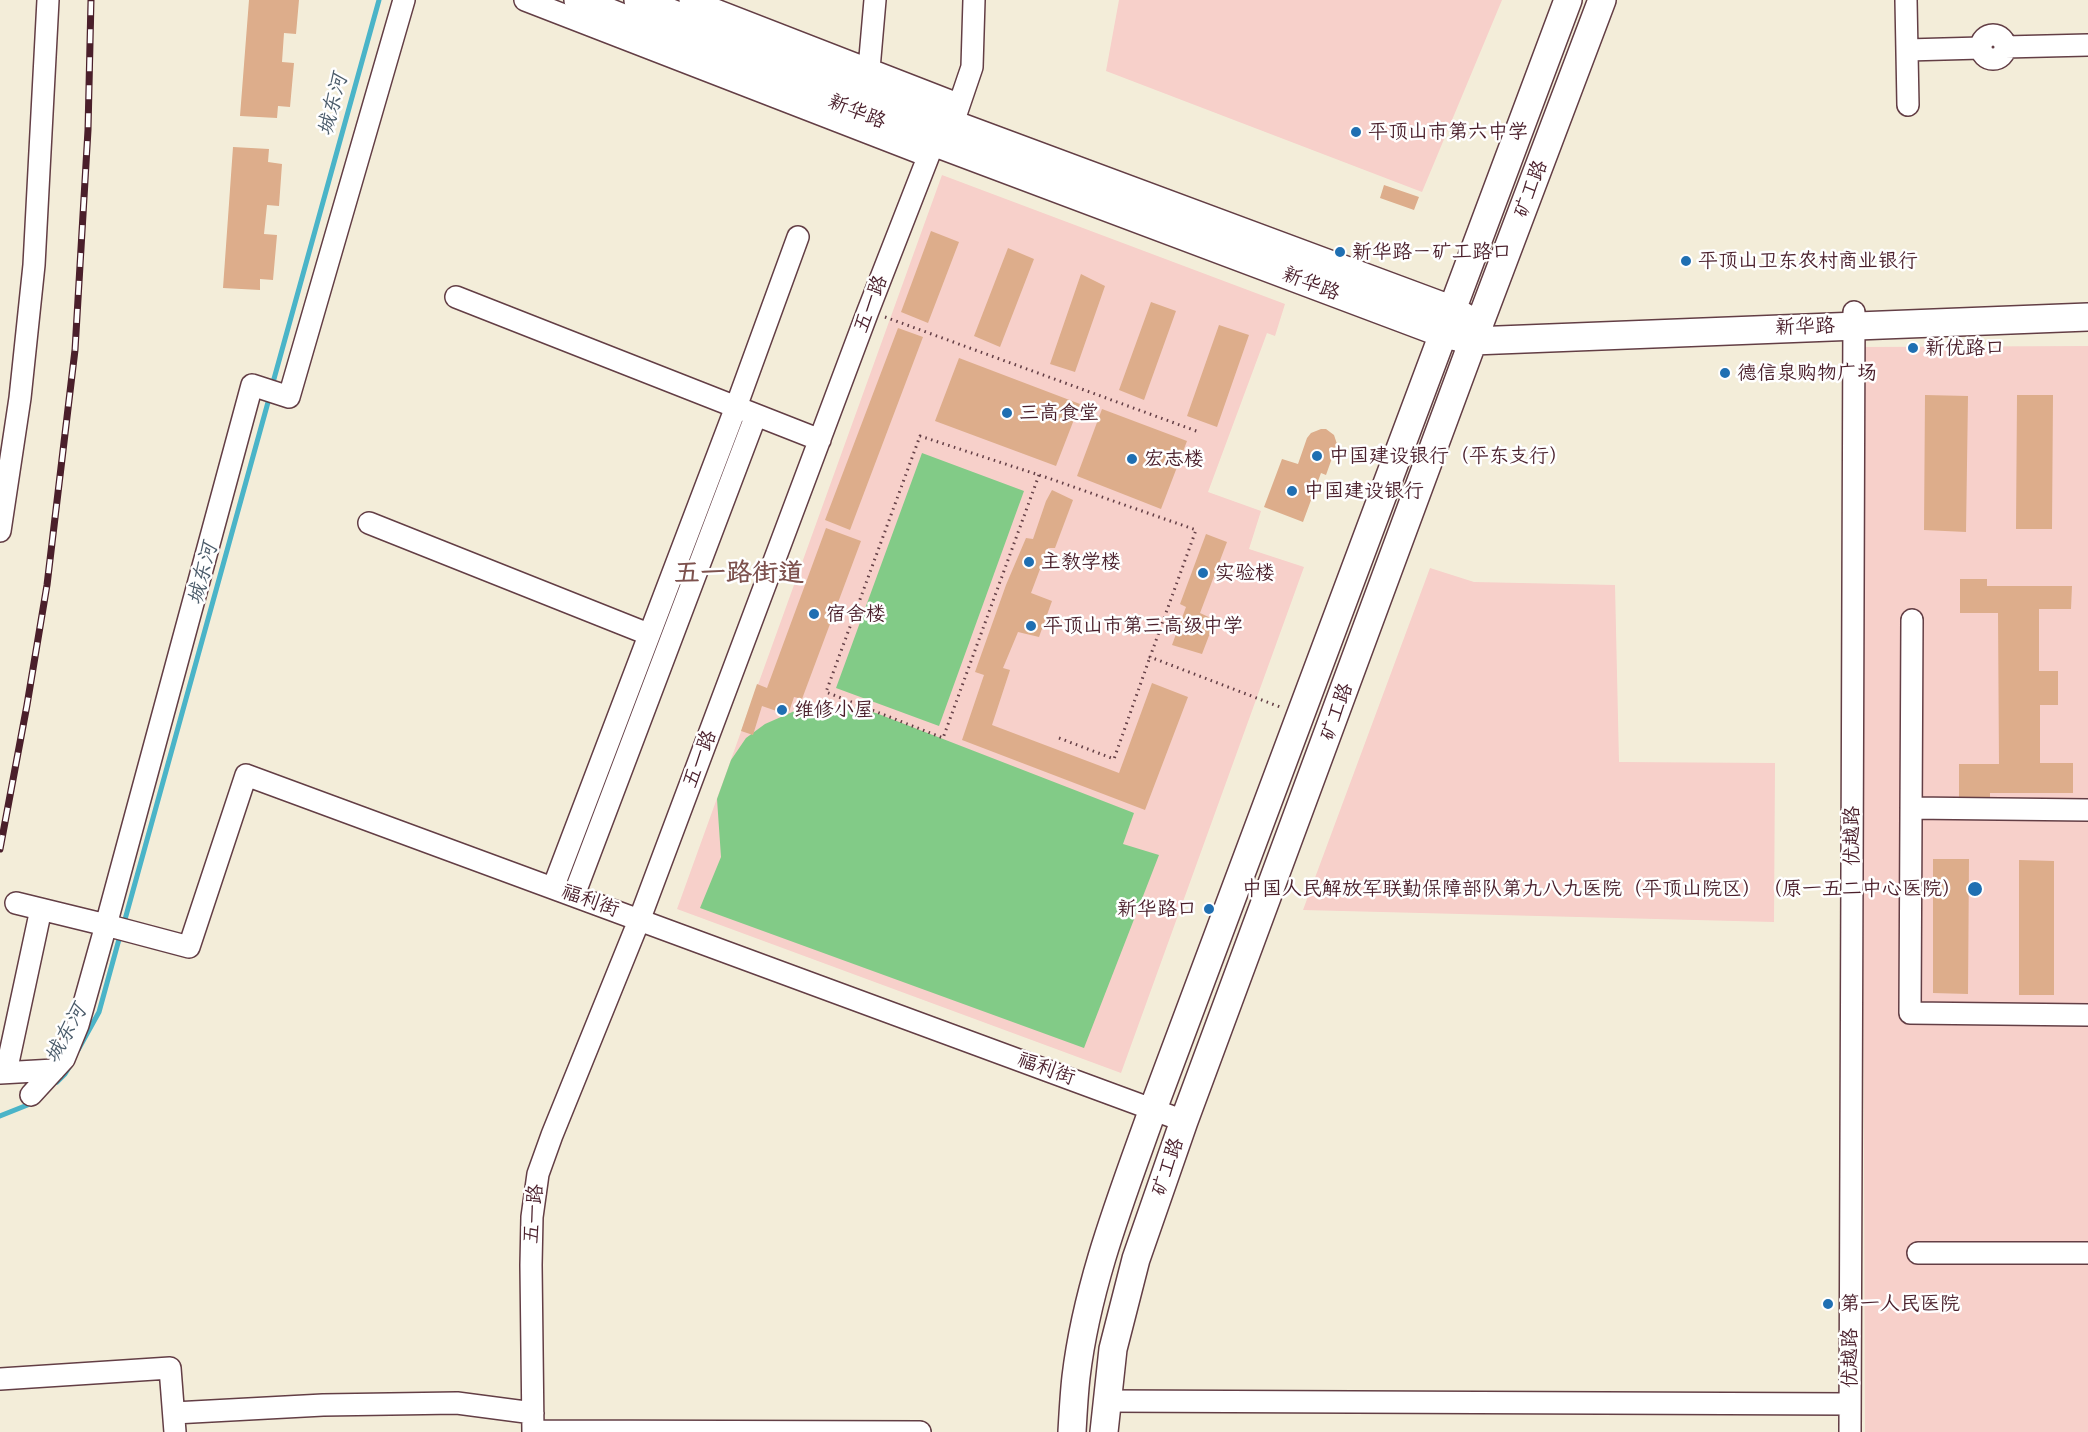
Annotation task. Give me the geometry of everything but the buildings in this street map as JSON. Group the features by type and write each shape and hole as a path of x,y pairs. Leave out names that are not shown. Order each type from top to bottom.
{"main road":[{"name":"新华路","path":"578,0 941,128 1476,334 2088,306"},
{"name":"新华路","path":"638,0 941,128"},
{"name":"矿工路","path":"1072,1432 1076,1377 1095,1283 1108,1237 1153,1109 1568,0"},
{"name":"矿工路","path":"1104,1432 1113,1349 1123,1303 1184,1120 1602,0"},
{"name":"新华路","path":"1854,318 2088,317"}],"street":[{"path":"0,531 20,398 34,265 48,0"},
{"path":"32,1095 64,1059 78,1025 252,385 289,397 404,0"},
{"path":"525,0 941,128"},
{"path":"690,0 870,69 941,128"},
{"path":"870,69 875,0"},
{"name":"五一路","path":"533,1425 531,1265 532,1217 538,1174 640,918 820,440 941,128 972,67 974,0"},
{"path":"1906,0 1908,105"},
{"path":"1907,50 1981,48 1983,40 1992,35 2000,37 2005,47 2088,45"},
{"path":"553,888 736,407 798,237"},
{"path":"456,297 820,440"},
{"name":"优越路","path":"1850,1432 1854,318"},
{"path":"574,895 756,415"},
{"path":"369,524 648,634"},
{"path":"1912,620 1910,1013 2088,1015"},
{"name":"福利街","path":"16,903 189,947 246,775 1184,1120"},
{"path":"1911,808 2088,810"},
{"path":"41,909 3,1073 54,1070"},
{"path":"1918,1253 2088,1253"},
{"path":"0,1379 171,1368 175,1423 323,1405 446,1403 533,1425 920,1432"},
{"path":"1106,1401 1850,1404"}],"path":[{"path":"890,319 1198,432"},
{"path":"1040,475 943,738 826,692 920,436 1040,475 1196,530 1114,759 1059,738"},
{"path":"1150,657 1301,715"}],"shaded area":[{"name":"平顶山市第六中学","path":"1119,0 1502,0 1422,192 1106,71"},
{"name":"平顶山市第三高级中学","path":"942,175 1285,304 1275,336 1267,333 1208,492 1261,511 1249,549 1304,567 1121,1073 677,909"},
{"name":"中国人民解放军联勤保障部队第九八九医院（平顶山院区）（原一五二中心医院）","path":"2088,346 2088,1432 1865,1432 1861,347"},
{"path":"1430,568 1474,582 1615,585 1619,762 1775,763 1774,922 1303,910"}],"green space":[{"path":"922,453 1024,491 939,726 836,688"},
{"path":"806,706 853,708 876,713 1134,813 1123,844 1159,855 1084,1048 700,908 721,857 717,799 731,760 746,738 765,724"}],"waterway":[{"name":"城东河","path":"272,386 379,0"},
{"name":"城东河","path":"124,923 270,395"},
{"name":"城东河","path":"78,1050 99,1012 121,932"},
{"name":"城东河","path":"57,1082 70,1066"},
{"name":"城东河","path":"0,1116 35,1102"}],"railway":[{"path":"0,849 47,585 75,350 88,130 91,0"}],"place":[{"name":"平顶山市第六中学","path":"1356,132"},
{"name":"新华路－矿工路口","path":"1340,252"},
{"name":"平顶山卫东农村商业银行","path":"1686,261"},
{"name":"新优路口","path":"1913,348"},
{"name":"德信泉购物广场","path":"1725,373"},
{"name":"三高食堂","path":"1007,413"},
{"name":"中国建设银行（平东支行）","path":"1317,456"},
{"name":"宏志楼","path":"1132,459"},
{"name":"中国建设银行","path":"1292,491"},
{"name":"主教学楼","path":"1029,562"},
{"name":"实验楼","path":"1203,573"},
{"name":"宿舍楼","path":"814,614"},
{"name":"平顶山市第三高级中学","path":"1031,626"},
{"name":"维修小屋","path":"782,710"},
{"name":"中国人民解放军联勤保障部队第九八九医院（平顶山院区）（原一五二中心医院）","path":"1975,889"},
{"name":"新华路口","path":"1209,909"},
{"name":"第一人民医院","path":"1828,1304"}],"district":[{"name":"五一路街道","path":"739,574"}]}
